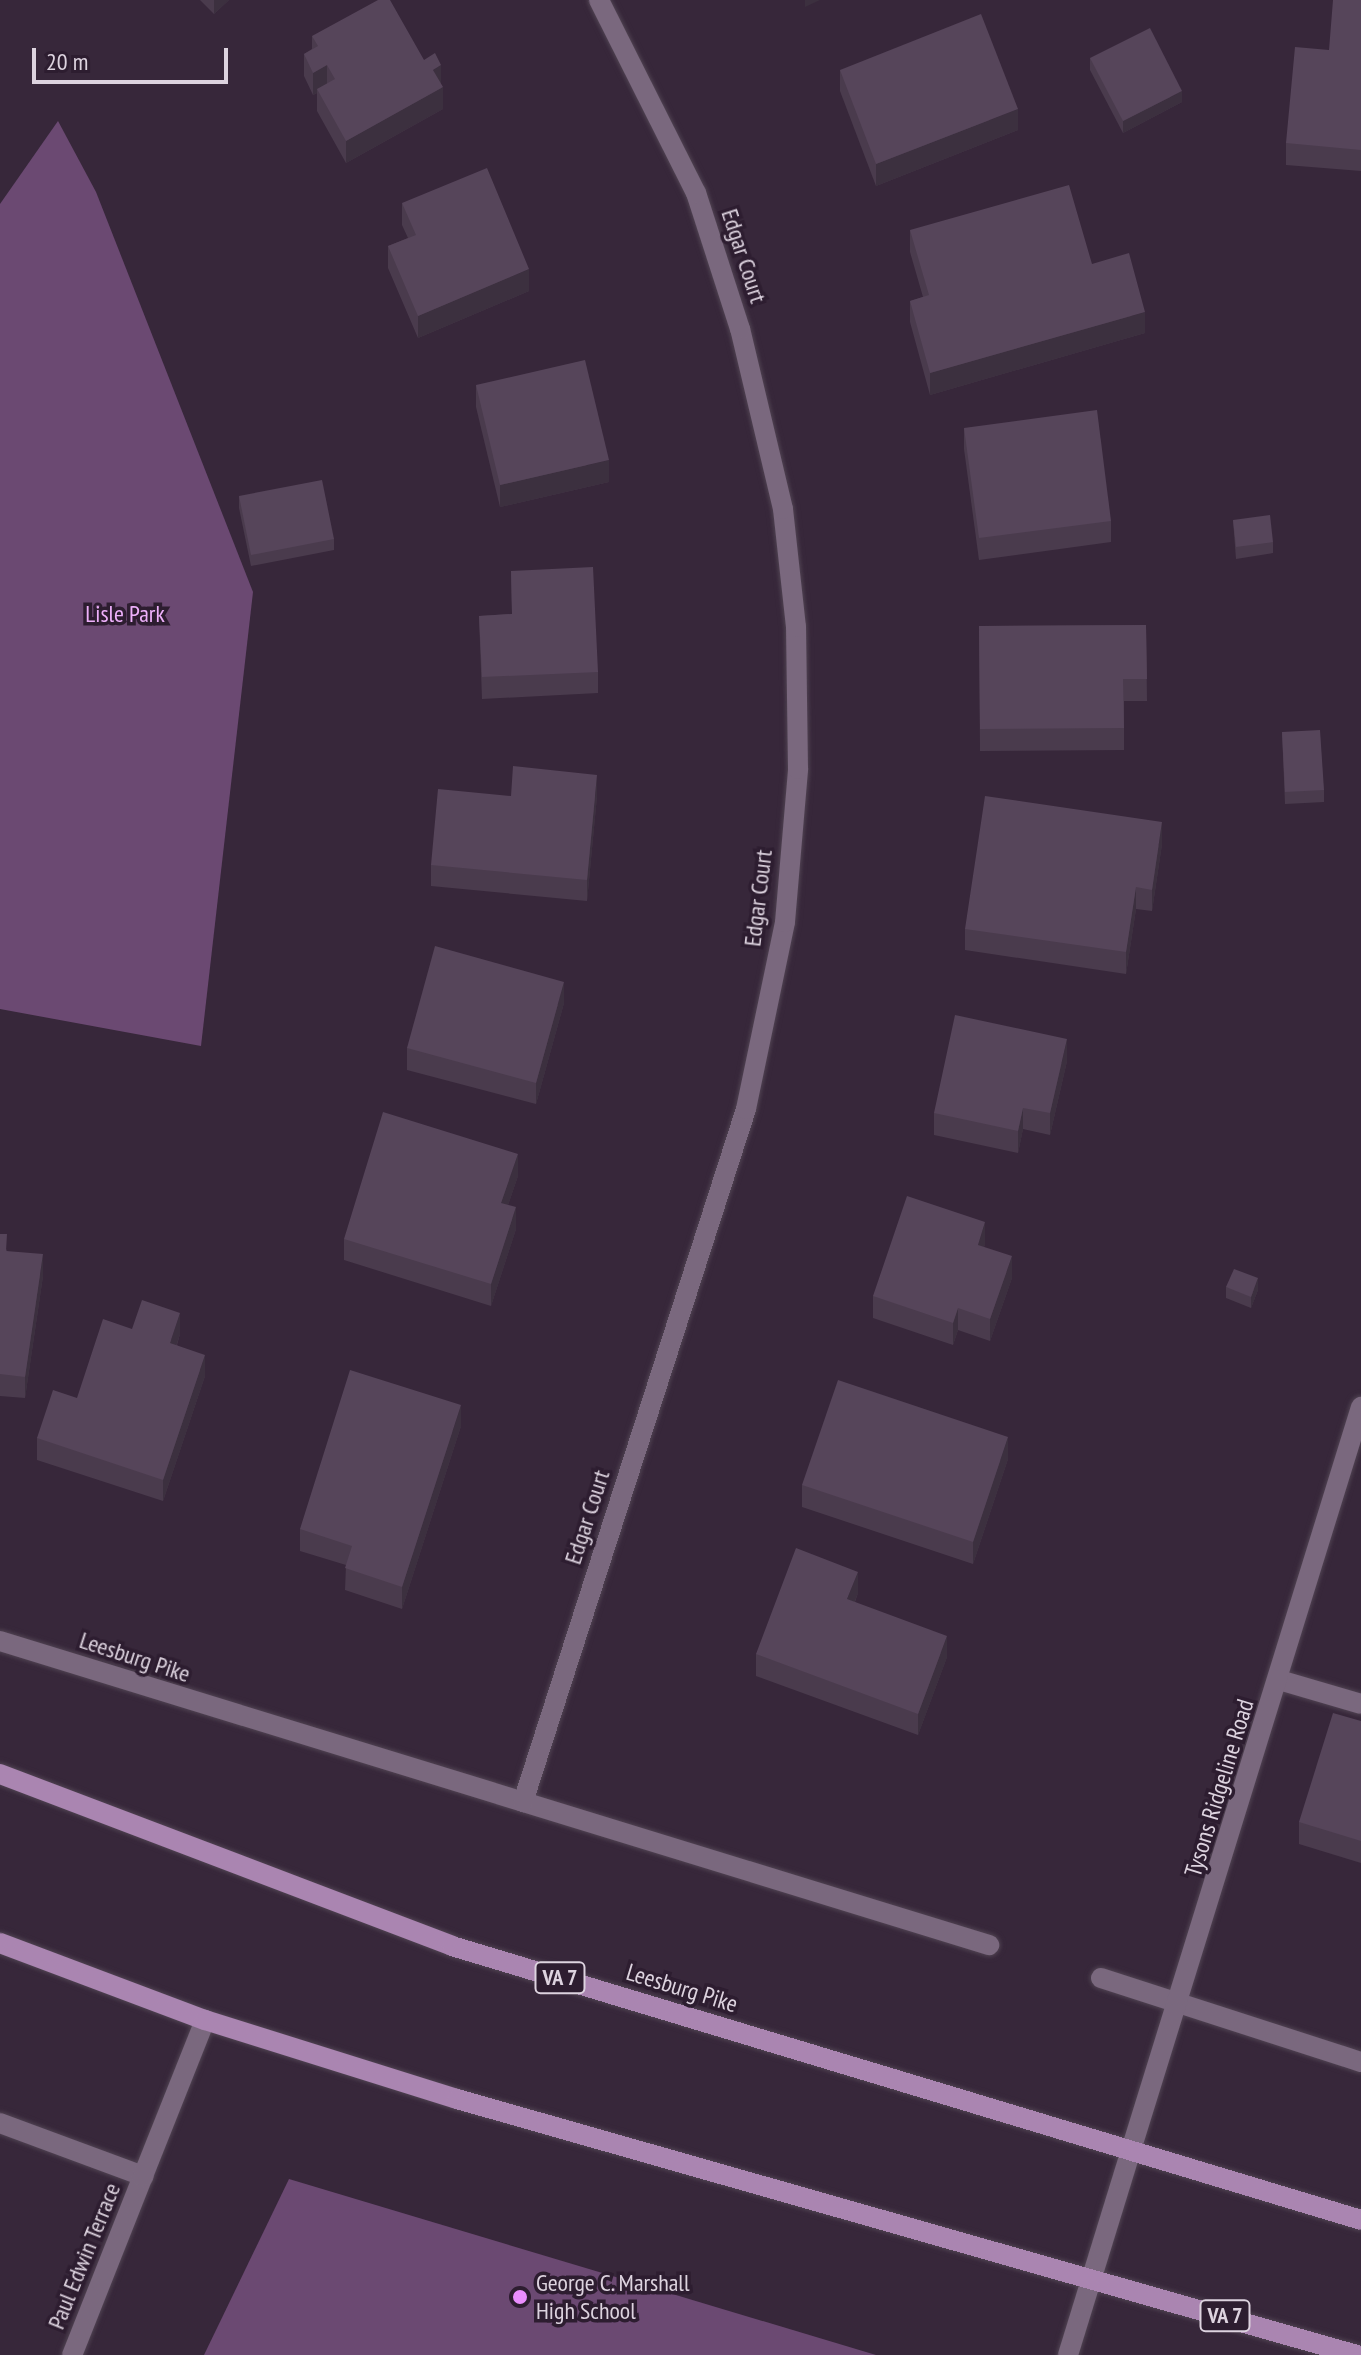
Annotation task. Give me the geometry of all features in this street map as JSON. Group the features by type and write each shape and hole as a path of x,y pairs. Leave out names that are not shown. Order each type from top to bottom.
{"main road":[{"name":"Leesburg Pike","path":"0,1774 452,1946 1361,2220"},
{"name":"VA 7","path":"0,1943 205,2020 457,2099 1092,2277 1357,2355"}],"street":[{"name":"Edgar Court","path":"523,1802 746,1109 785,922 798,769 796,627 783,509 740,329 696,193 599,0"},
{"name":"Tysons Ridgeline Road","path":"1068,2355 1131,2150 1182,2003 1279,1680 1356,1441 1361,1407"},
{"name":"Leesburg Pike","path":"0,1641 989,1945"},
{"path":"1279,1680 1361,1704"},
{"path":"1101,1978 1361,2062"},
{"name":"Paul Edwin Terrace","path":"72,2355 205,2020"},
{"name":"Paul Edwin Terrace","path":"0,2123 143,2176"}],"green space":[{"name":"Lisle Park","path":"58,121 96,192 253,592 201,1046 0,1009 0,204"},
{"name":"George C. Marshall High School","path":"289,2179 876,2355 204,2355"}],"building":[{"path":"378,0 390,0 424,60 435,53 441,65 433,70 443,87 346,141 317,89 335,79 327,65 313,73 304,54 318,46 312,36"},
{"path":"1333,0 1361,0 1361,150 1286,143 1295,47 1329,50"},
{"path":"981,14 1018,109 876,164 840,70"},
{"path":"1150,28 1182,91 1123,121 1090,58"},
{"path":"487,168 529,269 418,316 388,246 416,235 402,203"},
{"path":"1069,185 1092,264 1129,253 1145,312 930,373 910,301 929,295 910,230"},
{"path":"585,360 609,460 500,485 476,385"},
{"path":"1097,410 1111,521 979,538 964,428"},
{"path":"322,480 334,539 251,555 239,496"},
{"path":"1270,515 1273,542 1236,547 1233,520"},
{"path":"593,567 598,672 482,677 479,616 512,614 511,571"},
{"path":"1146,625 1147,679 1123,679 1124,728 980,729 979,626"},
{"path":"1320,730 1324,790 1285,792 1282,732"},
{"path":"513,766 597,775 587,880 431,865 438,789 511,796"},
{"path":"985,796 1162,822 1152,890 1136,887 1126,952 965,929"},
{"path":"435,946 564,982 536,1083 407,1048"},
{"path":"955,1015 1067,1039 1050,1113 1023,1108 1018,1131 934,1113"},
{"path":"383,1112 518,1154 501,1203 516,1207 491,1284 344,1239"},
{"path":"907,1196 985,1222 978,1245 1012,1256 990,1319 958,1308 953,1323 873,1296"},
{"path":"0,1234 7,1234 6,1251 43,1254 25,1377 0,1374"},
{"path":"1234,1269 1258,1278 1251,1297 1226,1287"},
{"path":"142,1300 180,1313 170,1343 205,1355 163,1480 37,1438 53,1390 77,1398 103,1319 132,1329"},
{"path":"350,1370 461,1405 402,1587 345,1568 352,1546 300,1529"},
{"path":"838,1380 1008,1437 973,1542 802,1485"},
{"path":"796,1548 858,1572 847,1599 947,1636 918,1714 756,1654"},
{"path":"1333,1713 1361,1721 1361,1841 1299,1822"}],"place":[{"name":"George C. Marshall High School","path":"520,2297"}]}
